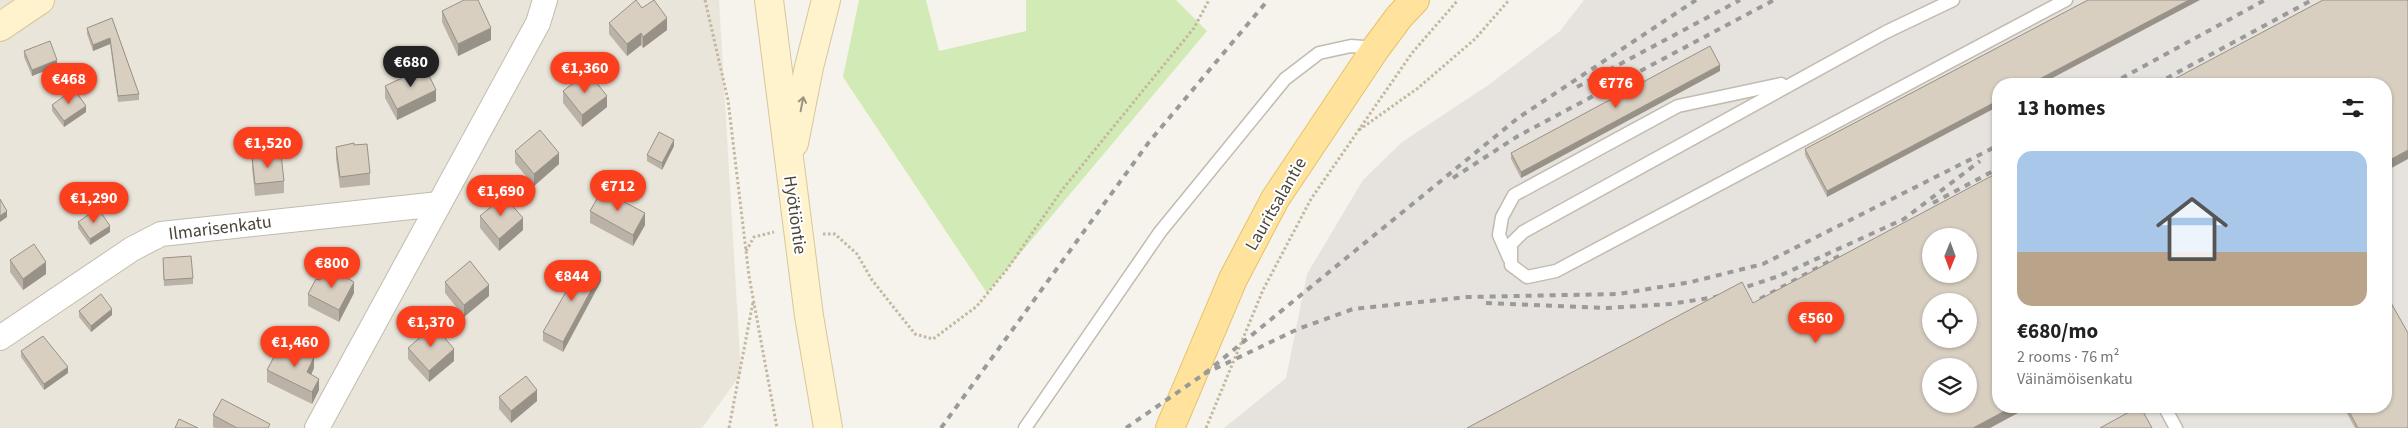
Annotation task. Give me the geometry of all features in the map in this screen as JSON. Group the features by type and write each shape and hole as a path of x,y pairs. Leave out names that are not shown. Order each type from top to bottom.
{"main road":[{"path":"0,27 40,0"},
{"name":"Hyötiöntie","path":"768,0 809,316 828,428"},
{"path":"789,168 809,67 826,0"},
{"name":"Lauritsalantie","path":"1170,428 1233,280 1275,198 1376,48 1399,16 1415,0"}],"street":[{"path":"317,428 538,23 545,0"},
{"name":"Ilmarisenkatu","path":"0,338 132,249 161,234 439,204"}],"lane":[{"path":"1511,265 1510,244 1523,232 1886,32 1953,0"},
{"path":"1800,79 1751,92 1712,97 1678,106 1514,195 1502,218 1499,235 1511,265 1527,277 1556,271 2066,0"},
{"path":"1025,428 1160,232 1285,80 1319,54 1351,46 1376,48"},
{"path":"2168,413 2176,428"}],"path":[{"path":"705,0 728,100 746,251 777,428"},
{"path":"746,251 754,237 782,230 836,234 857,254 872,280 915,334 933,339 977,306 1008,268 1062,190 1194,28 1209,0"},
{"path":"1206,428 1263,290 1310,199 1412,53 1458,0"},
{"path":"1357,132 1418,88 1475,39 1510,0"},
{"path":"729,428 754,299"}],"shaded area":[{"path":"0,0 719,0 741,374 702,428 0,428"},
{"path":"1584,0 2408,0 2408,428 1224,428 1286,378 1307,274 1363,180 1402,142 1487,86 1560,31"}],"green space":[{"path":"859,0 926,0 939,51 1026,31 1026,0 1176,0 1207,31 987,293 843,77"}],"building":[{"path":"464,0 478,0 491,28 458,44 442,11"},
{"path":"636,0 642,8 654,0 667,18 643,37 641,33 627,44 609,23"},
{"path":"2088,0 2189,0 2041,78 1992,78 1992,104 1827,191 1805,149"},
{"path":"2323,0 2408,0 2408,150 2392,159 2392,78 2176,78"},
{"path":"112,18 139,94 118,96 110,38 93,45 87,28"},
{"path":"50,41 57,60 32,70 24,51"},
{"path":"1710,46 1720,65 1521,172 1511,153"},
{"path":"425,67 436,90 397,109 385,86"},
{"path":"588,72 607,96 582,115 563,91"},
{"path":"74,89 86,106 64,121 52,105"},
{"path":"540,130 559,153 534,174 515,151"},
{"path":"659,132 674,140 662,163 647,155"},
{"path":"354,143 354,145 367,144 370,173 340,177 336,147"},
{"path":"281,154 284,181 255,184 252,157"},
{"path":"1992,176 1992,413 2001,413 1973,428 1467,428 1742,282 1753,303"},
{"path":"602,190 645,213 633,235 590,211"},
{"path":"504,196 523,218 499,239 480,216"},
{"path":"0,199 7,211 0,216"},
{"path":"98,208 110,226 90,239 78,222"},
{"path":"34,244 46,262 23,279 10,260"},
{"path":"191,256 193,278 164,280 163,258"},
{"path":"470,261 489,285 464,305 445,282"},
{"path":"583,262 601,272 563,342 543,332"},
{"path":"327,267 354,282 339,310 308,294 316,279 320,280"},
{"path":"101,294 112,309 91,326 79,311"},
{"path":"2392,305 2408,333 2408,428 2358,428 2350,413 2392,413"},
{"path":"434,325 454,349 429,371 408,348"},
{"path":"43,336 68,367 44,384 21,351"},
{"path":"288,344 314,357 307,372 319,379 312,392 267,370 275,355 281,358"},
{"path":"526,376 537,390 511,411 499,397"},
{"path":"222,399 270,424 268,428 237,428 213,415"},
{"path":"2127,413 2144,413 2152,428 2100,428"},
{"path":"179,419 198,428 175,428"}],"railway":[{"path":"941,428 1149,142 1268,0"},
{"path":"1126,428 1204,374 1518,118 1696,0"},
{"path":"1577,87 1740,0"},
{"path":"1453,178 1518,136 1774,0"},
{"path":"2122,78 2265,0"},
{"path":"2167,78 2312,0"},
{"path":"1204,374 1298,329 1353,309 1467,297 1618,294 1691,282 1763,264 1992,149"},
{"path":"1486,303 1607,308 1670,304 1716,297 1779,276 1904,219 1980,161"},
{"path":"1933,203 1992,172"},
{"path":"1760,299 1839,256"}]}
